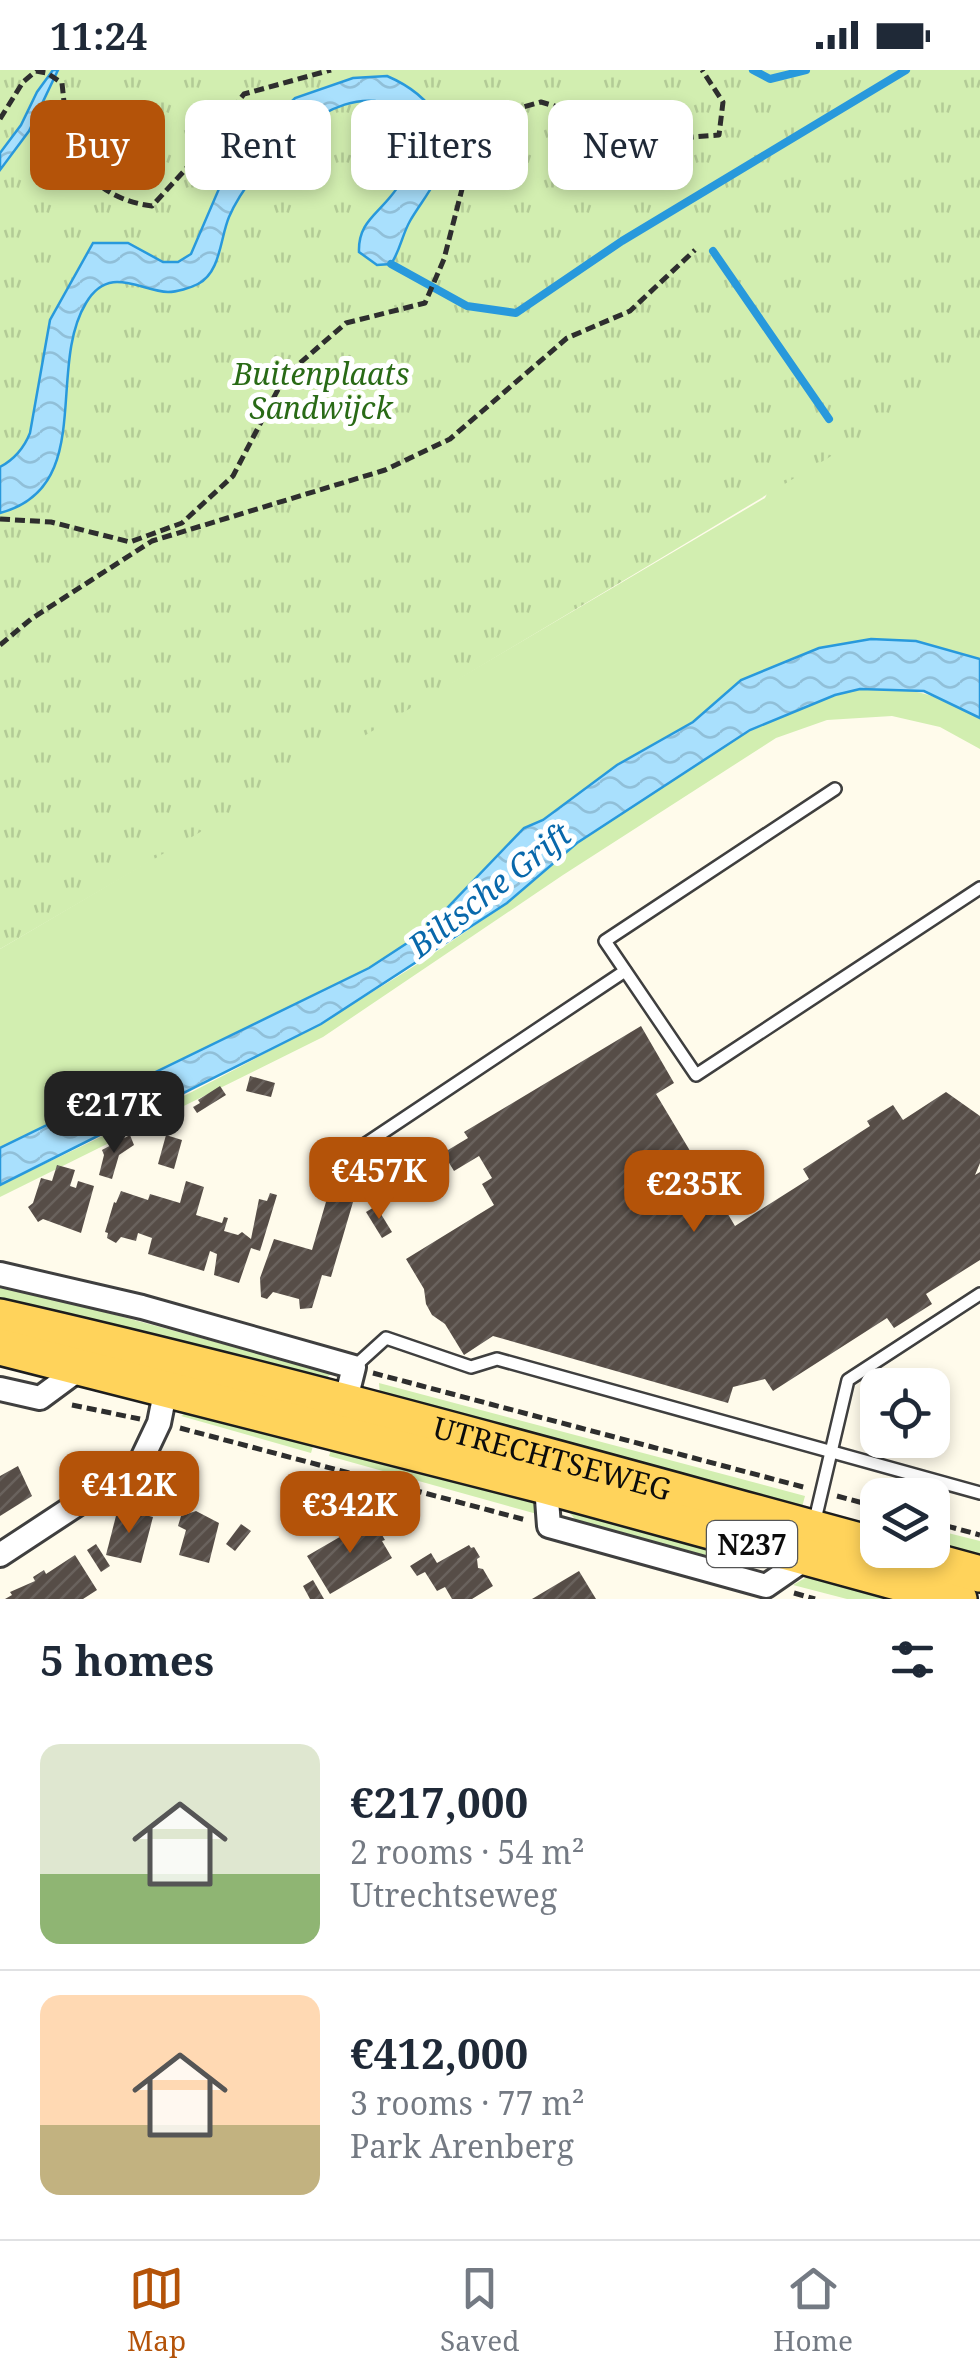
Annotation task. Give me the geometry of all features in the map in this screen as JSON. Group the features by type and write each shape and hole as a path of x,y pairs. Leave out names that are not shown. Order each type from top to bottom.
{"main road":[{"name":"UTRECHTSEWEG","path":"0,1317 345,1403 809,1544 960,1599"},
{"name":"UTRECHTSEWEG","path":"0,1347 546,1486 809,1544 860,1545"},
{"path":"950,1566 980,1574"}],"street":[{"path":"0,1274 142,1307 354,1368 345,1403"},
{"path":"0,1388 40,1398 82,1367"},
{"path":"0,1555 140,1463 158,1423 166,1388"},
{"name":"UTRECHTSEWEG","path":"546,1486 549,1526"},
{"path":"549,1526 766,1586 809,1544"}],"lane":[{"path":"835,789 604,941 696,1076 980,888"},
{"path":"350,1155 625,971"},
{"path":"809,1544 848,1380 980,1294"},
{"path":"354,1368 386,1338 471,1366 497,1359 980,1493"}],"path":[{"path":"0,119 23,82 36,70 48,73 62,83 65,92 63,147 87,175 124,202 152,206 186,170 244,94 331,70"},
{"path":"0,519 51,522 130,542 182,522 233,476 285,376 346,323 425,303 436,284 470,158 495,115 541,102 666,139 718,135 724,102 702,70"},
{"path":"0,645 31,620 152,541 386,470 450,439 568,338 630,311 695,250"},
{"name":"UTRECHTSEWEG","path":"354,1368 860,1502"},
{"path":"40,1398 158,1423 549,1526"},
{"path":"950,1526 980,1534"}],"green space":[{"name":"Buitenplaats Sandwijck","path":"0,70 980,70 980,367 0,949"},
{"path":"980,70 980,659 916,641 819,648 741,680 693,722 617,765 543,820 524,828 424,932 369,968 0,1148 0,949 765,498"},
{"path":"860,689 923,693 963,709 980,718 980,749 940,727 892,716 827,720 776,738 323,1037 0,1197 0,1185 195,1090 385,984 505,904 575,845 710,753 784,715"},
{"path":"0,1284 332,1373 321,1383 0,1302"},
{"path":"379,1383 805,1496 801,1511 380,1397"},
{"path":"198,1406 315,1439 311,1453 181,1416"},
{"path":"333,1444 537,1500 537,1514 329,1456"},
{"path":"563,1505 771,1564 748,1570 579,1524"},
{"path":"950,1534 980,1541 980,1562 950,1554"},
{"path":"812,1574 908,1599 847,1599 793,1585"}],"water":[{"path":"53,70 58,70 44,100 33,100"},
{"path":"387,76 423,100 351,100 351,104 331,111 331,100 293,100 353,78"},
{"path":"30,106 30,129 0,170 0,153"},
{"path":"218,190 245,190 229,217 216,263 206,279 172,292 115,282 95,291 75,330 59,453 48,479 30,500 0,513 0,467 18,453 30,433 50,320 93,243 128,243 163,262 178,262 191,254"},
{"path":"396,190 429,190 391,264 377,265 359,252 361,234"},
{"name":"Biltsche Grift","path":"871,639 916,641 980,659 980,718 924,691 860,689 835,695 750,730 577,843 507,903 321,1024 0,1185 0,1148 369,968 424,932 524,828 543,820 617,765 693,722 741,680 819,648"}],"building":[{"path":"641,1026 674,1083 656,1094 735,1226 809,1179 803,1169 870,1126 867,1121 893,1105 903,1120 946,1092 980,1116 980,1163 975,1175 980,1172 980,1260 926,1294 932,1304 894,1328 887,1318 773,1391 765,1379 733,1387 728,1403 493,1336 464,1355 445,1324 432,1315 424,1289 406,1259 494,1205 482,1184 492,1178 479,1156 454,1171 443,1153 468,1138 464,1132"},
{"path":"250,1076 275,1083 271,1097 246,1091"},
{"path":"220,1086 226,1095 197,1113 193,1107 200,1103 198,1100"},
{"path":"130,1135 134,1145 119,1155 112,1179 99,1175 102,1150"},
{"path":"166,1135 182,1140 174,1169 158,1164"},
{"path":"57,1165 75,1170 70,1186 76,1188 78,1181 94,1186 81,1233 43,1219 38,1222 28,1207 41,1178 52,1181"},
{"path":"186,1181 204,1187 196,1215 222,1223 224,1217 228,1218 224,1231 238,1235 242,1232 251,1239 259,1199 267,1201 270,1193 277,1195 260,1251 251,1248 239,1283 214,1275 217,1254 210,1251 204,1271 148,1254 152,1238 138,1233 136,1241 121,1237 116,1243 107,1238 105,1232 121,1191 148,1200 150,1194 180,1203"},
{"path":"328,1195 353,1202 331,1277 322,1275 312,1308 300,1309 299,1299 273,1292 267,1299 261,1297 260,1278 274,1239 312,1250"},
{"path":"376,1206 392,1232 382,1238 366,1212"},
{"path":"18,1466 32,1496 0,1516 0,1476"},
{"path":"118,1508 153,1517 141,1563 106,1555"},
{"path":"196,1511 219,1523 209,1563 179,1555 186,1530 178,1526 181,1516"},
{"path":"369,1520 375,1523 392,1558 330,1594 307,1556"},
{"path":"241,1524 251,1531 235,1551 226,1544"},
{"path":"96,1544 110,1566 101,1572 87,1550"},
{"path":"469,1545 480,1557 478,1568 483,1569 493,1586 472,1599 452,1599 445,1587 437,1591 425,1572 417,1576 410,1566 431,1553 437,1563"},
{"path":"75,1555 97,1590 83,1599 5,1599 12,1595 10,1592 35,1581 33,1577 44,1570 46,1574"},
{"path":"579,1571 596,1599 532,1599"},
{"path":"313,1580 324,1599 310,1599 303,1586"}],"waterway":[{"path":"753,70 770,79 806,70"},
{"path":"391,264 467,306 516,313 622,241 906,70"},
{"path":"713,251 829,419"}]}
